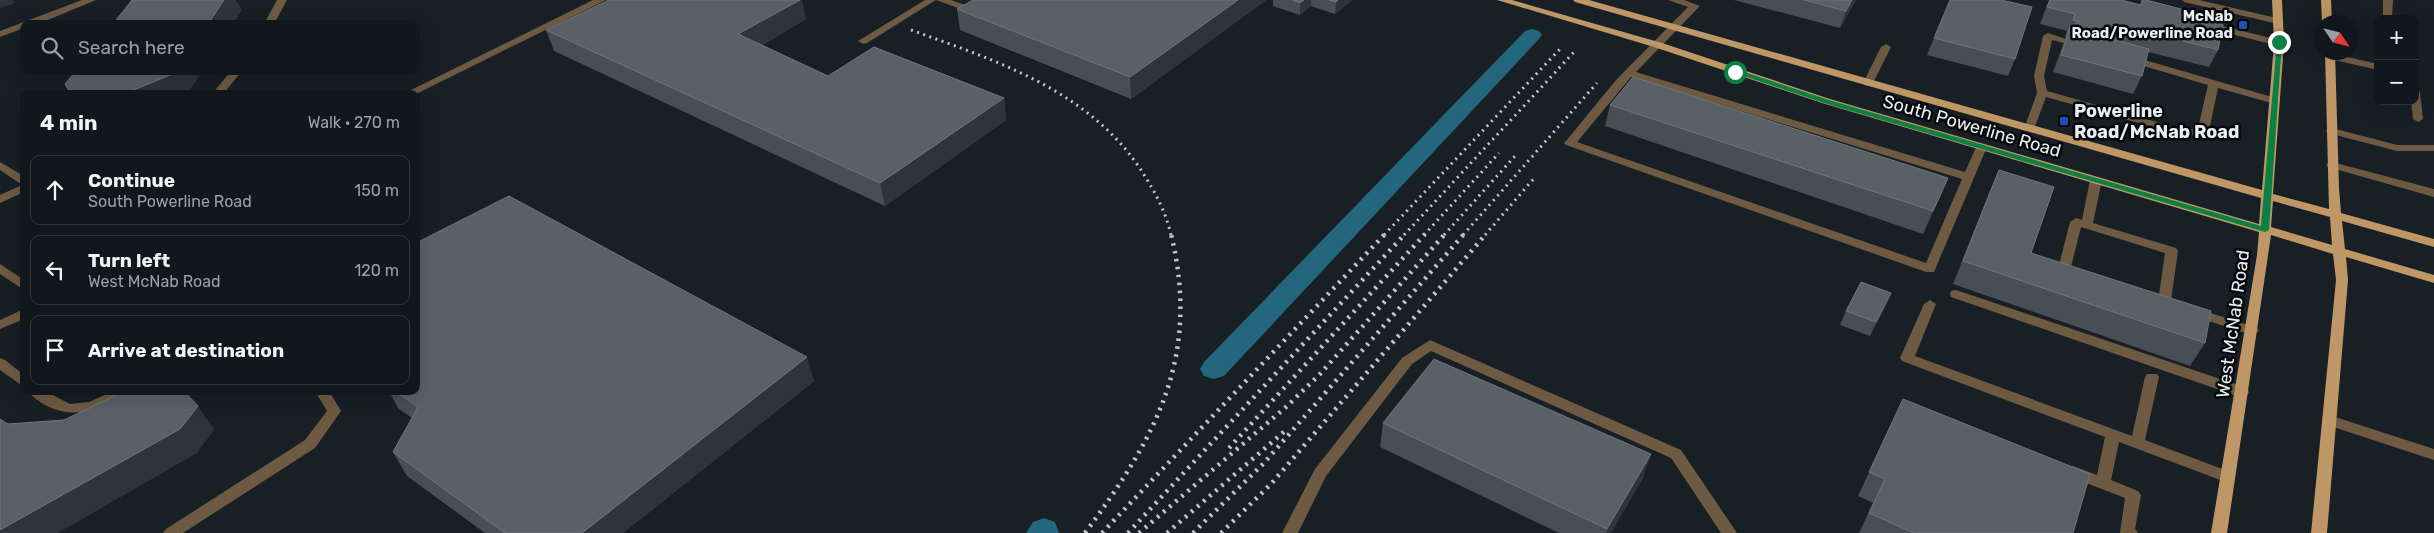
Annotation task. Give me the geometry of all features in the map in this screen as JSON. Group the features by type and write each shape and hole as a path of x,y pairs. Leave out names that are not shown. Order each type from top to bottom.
{"main road":[{"name":"South Powerline Road","path":"1502,0 1658,46 1798,93 2434,280"},
{"name":"South Powerline Road","path":"1578,0 2434,243"},
{"name":"West McNab Road","path":"2219,533 2252,331 2265,230 2279,42 2278,0"},
{"path":"2326,0 2327,15"},
{"path":"2319,533 2342,280 2332,165 2330,60"}],"street":[{"path":"38,20 91,0"},
{"path":"271,20 282,0"},
{"path":"416,90 601,0"},
{"path":"863,41 932,0"},
{"path":"941,0 969,9 984,0"},
{"path":"1672,0 1695,6 1676,28 1629,73 1570,143 1930,269 1981,146"},
{"path":"2186,0 2278,21"},
{"path":"2388,0 2388,15"},
{"path":"2193,21 2279,42"},
{"path":"0,34 20,26"},
{"path":"2030,128 2042,94 2039,76 2048,36 2064,40"},
{"path":"1868,83 1886,47"},
{"path":"2124,57 2275,101"},
{"path":"2352,60 2374,66"},
{"path":"1629,73 1968,177"},
{"path":"220,90 234,75"},
{"path":"2042,94 2185,133 2203,132 2214,83"},
{"path":"2416,105 2418,119"},
{"path":"2332,131 2397,148 2434,148"},
{"path":"0,165 20,179"},
{"path":"2332,165 2434,194"},
{"path":"2087,225 2096,180"},
{"path":"0,199 20,190"},
{"path":"2082,275 2064,269 2076,222 2172,251 2159,300 2252,331"},
{"path":"0,268 20,283"},
{"path":"1956,294 2242,392"},
{"path":"1930,304 1907,358 2228,477"},
{"path":"0,324 20,315"},
{"path":"1290,533 1320,472 1407,361 1430,345 1676,454 1730,533"},
{"path":"0,363 20,379"},
{"path":"2137,443 2152,377"},
{"path":"40,395 49,403 66,410 86,408 118,395"},
{"path":"170,533 310,444 334,410 325,395"},
{"path":"2329,420 2434,455"},
{"path":"2102,483 2113,434"},
{"path":"2056,465 2133,495 2128,533"}],"building":[{"path":"132,0 224,0 211,20 116,20"},
{"path":"609,0 800,0 738,34 828,76 874,47 1004,98 880,183 546,30"},
{"path":"973,0 1238,0 1130,77 957,9"},
{"path":"1292,0 1304,0 1300,3"},
{"path":"1804,0 1852,0 1846,11"},
{"path":"1950,0 2001,0 2032,7 2015,59 1934,38"},
{"path":"2050,0 2121,0 2141,5 2142,0 2146,0 2185,10 2184,15 2223,24 2218,50 2153,33 2151,40 2106,27 2100,29 2101,36 2149,49 2142,76 2061,55 2070,27 2079,22 2073,20 2075,14 2047,7"},
{"path":"73,75 170,75 134,90 69,90 65,84"},
{"path":"1633,77 1948,178 1933,211 1610,105"},
{"path":"1999,170 2054,187 2031,253 2211,311 2205,343 1963,261"},
{"path":"509,196 807,357 582,533 505,533 393,452 418,407 401,395 420,395 420,241"},
{"path":"1861,282 1891,293 1876,322 1846,311"},
{"path":"1434,359 1651,454 1607,529 1383,423"},
{"path":"117,395 188,395 198,406 180,429 0,530 0,419 8,424 64,420"},
{"path":"1903,399 2090,474 2073,533 1914,533 1869,513 1885,479 1869,472"}],"waterway":[{"path":"1214,369 1532,35"}],"railway":[{"path":"911,30 1008,67 1068,99 1095,119 1119,142 1141,170 1159,201 1171,235"},
{"path":"1384,235 1560,49"},
{"path":"1404,235 1575,51"},
{"path":"1463,235 1597,83"},
{"path":"1424,235 1499,153"},
{"path":"1444,235 1515,156"},
{"path":"1485,235 1536,176"},
{"path":"1085,533 1133,463 1151,429 1166,394 1176,357 1180,319 1179,278 1171,234"},
{"path":"1102,533 1385,234"},
{"path":"1128,533 1405,234"},
{"path":"1229,448 1425,234"},
{"path":"1139,533 1286,407 1320,374 1445,234"},
{"path":"1193,533 1264,463 1464,234"},
{"path":"1221,533 1271,484 1486,234"},
{"path":"1167,533 1286,430"}],"place":[{"name":"McNab Road/Powerline Road","path":"2243,25"},
{"name":"Powerline Road/McNab Road","path":"2064,121"}],"route":[{"path":"1735,72 1788,90 2265,230 2279,42"}]}
